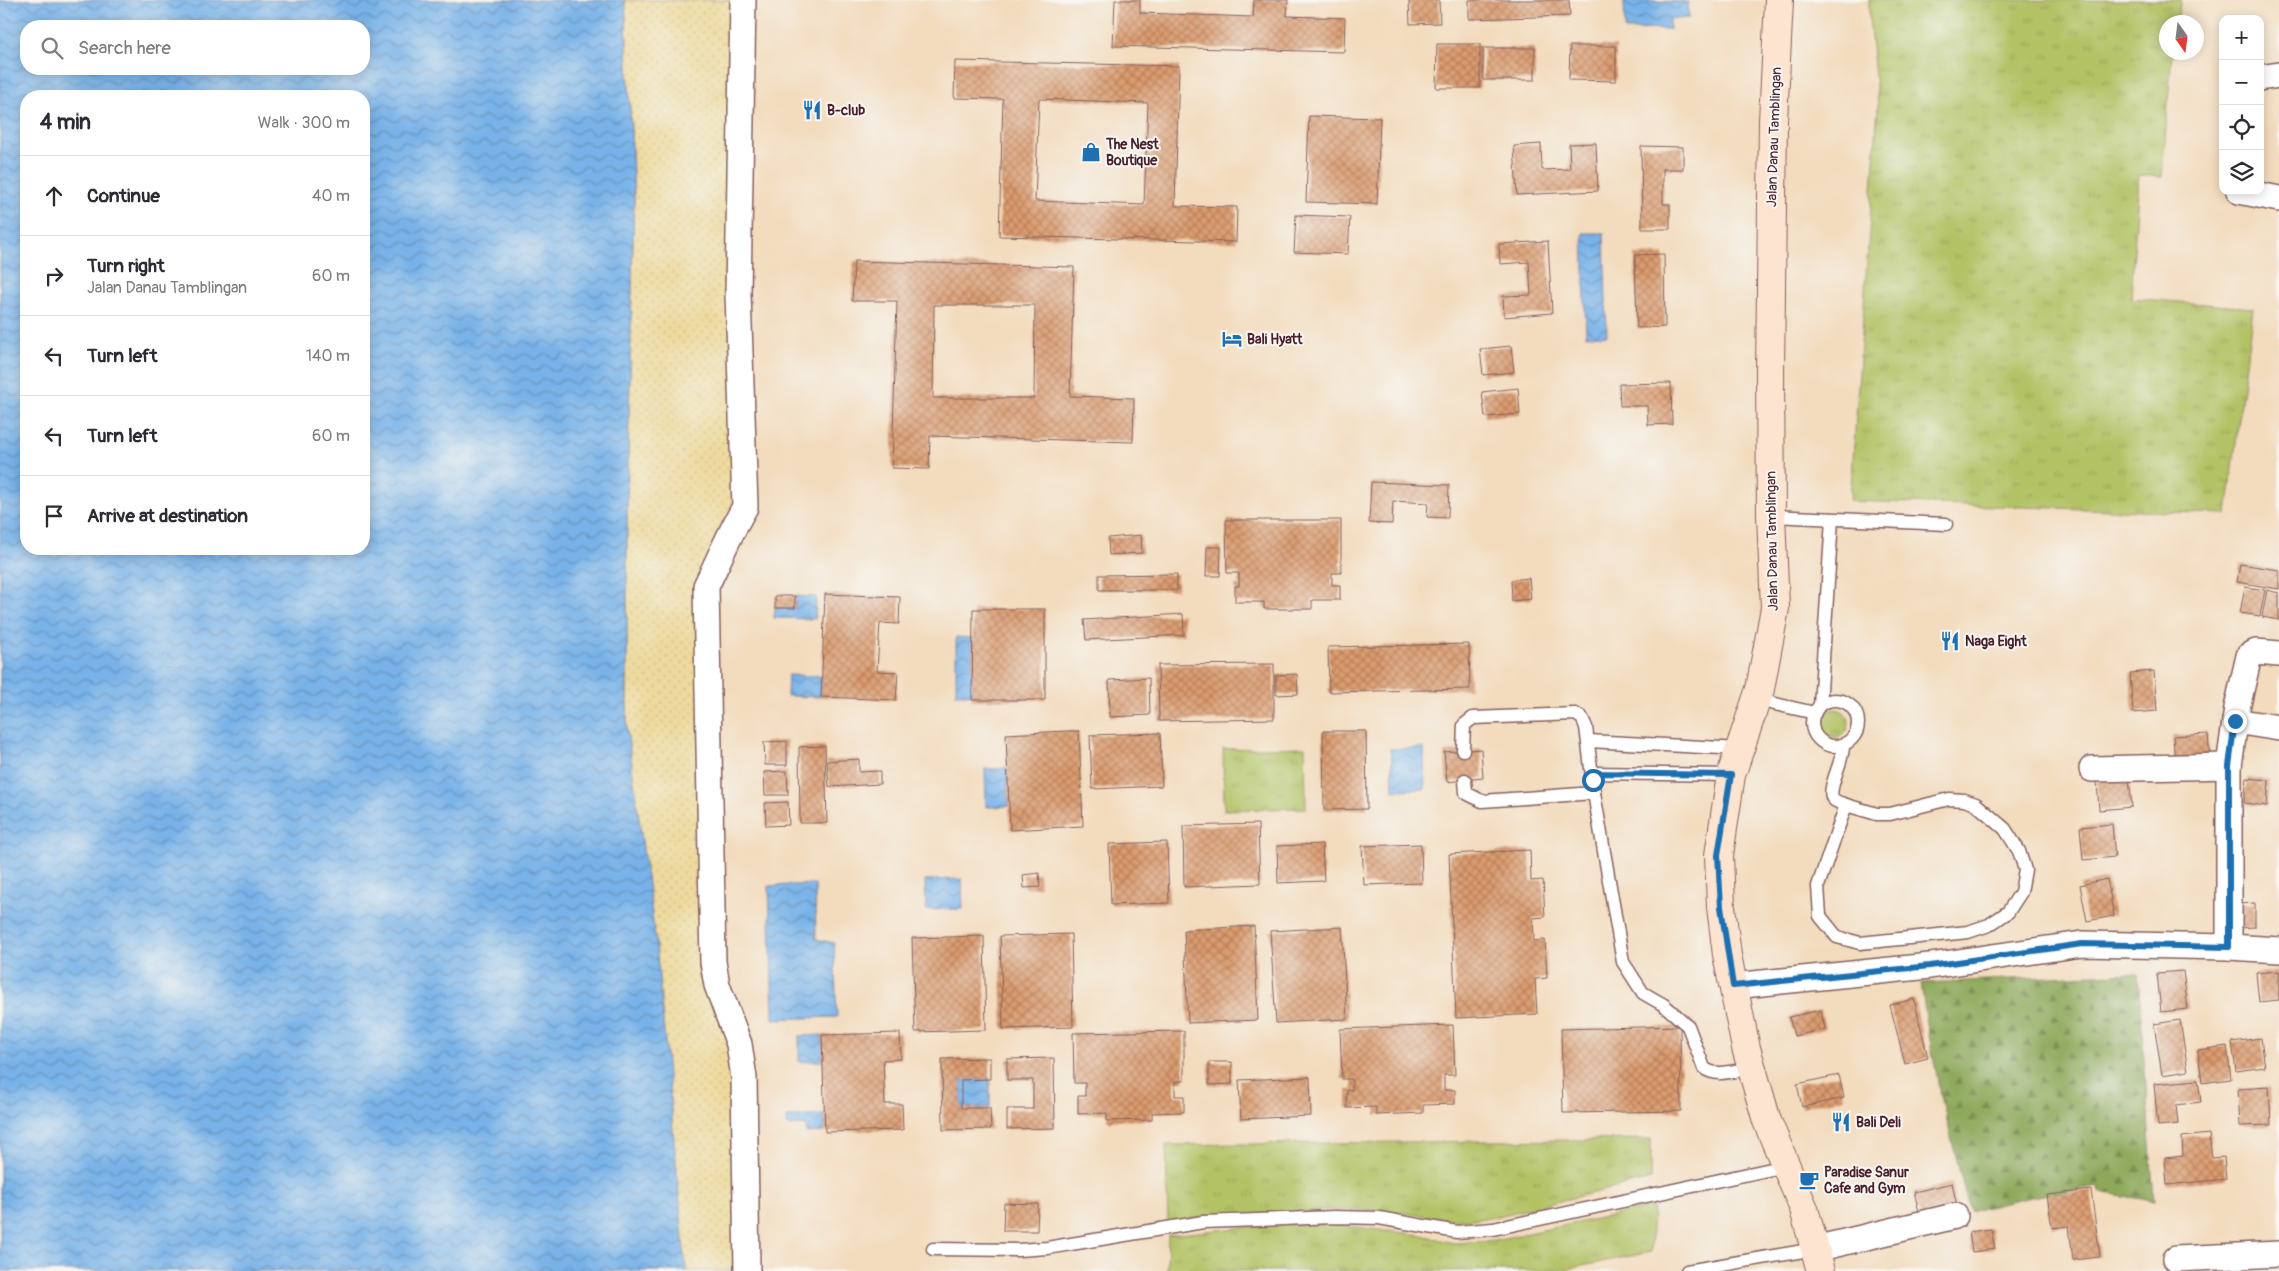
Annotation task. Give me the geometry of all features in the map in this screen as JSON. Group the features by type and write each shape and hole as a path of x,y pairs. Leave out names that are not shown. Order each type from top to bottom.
{"street":[{"path":"743,0 738,293 745,507 729,533 722,553 706,586 713,962 717,985 739,1044 744,1078 747,1271"},
{"name":"Jalan Danau Tamblingan","path":"1780,0 1774,121 1771,516 1775,608 1757,700 1731,775 1718,855 1721,907 1733,986 1751,1068 1767,1121 1804,1209 1818,1260"},
{"path":"2264,77 2279,75"},
{"path":"2259,195 2279,199"},
{"path":"2229,947 2229,766 2235,721 2249,656 2256,652 2279,654"},
{"path":"2235,721 2279,728"},
{"path":"2092,769 2229,766"},
{"path":"1733,986 1930,966 2082,944 2279,950"},
{"path":"1818,1260 1955,1216"},
{"path":"2176,1259 2279,1254"}],"lane":[{"path":"1771,516 1946,524"},
{"path":"1757,700 1818,710 1837,700 1853,708 1858,725 1856,733 1843,745 1834,746 1818,738 1814,731 1818,710 1832,520"},
{"path":"1463,750 1464,724 1473,718 1575,714 1582,718 1588,741 1594,793 1623,962 1642,993 1664,1005 1688,1026 1704,1068 1709,1072 1720,1073 1751,1068"},
{"path":"1588,741 1741,749"},
{"path":"1843,745 1843,754 1832,790 1832,797 1836,802 1884,814 1949,800 1964,800 1976,804 2005,829 2020,851 2025,870 2022,892 2008,912 1989,925 1968,932 1860,943 1837,937 1820,916 1818,886 1846,805"},
{"path":"1592,773 1731,775"},
{"path":"1465,780 1466,793 1482,801 1594,793"},
{"path":"932,1249 1019,1250 1047,1248 1203,1222 1334,1217 1379,1218 1457,1232 1492,1229 1785,1166"},
{"path":"1687,1271 1818,1260"}],"green space":[{"path":"1869,0 2181,0 2178,15 2159,15 2159,60 2171,60 2162,177 2139,175 2131,298 2253,308 2227,514 1850,501 1878,106"},
{"path":"1835,709 1845,713 1849,723 1845,733 1835,737 1825,733 1821,723 1825,713"},
{"path":"1305,747 1306,808 1224,810 1223,749"},
{"path":"2138,973 2154,1201 2099,1192 2098,1186 2031,1197 1970,1211 1948,1126 1921,983"},
{"path":"1651,1139 1651,1179 1490,1218 1457,1220 1381,1210 1337,1210 1203,1217 1168,1224 1166,1145"},
{"path":"1653,1207 1651,1252 1557,1271 1167,1271 1168,1235 1268,1225 1332,1224 1421,1235 1454,1243 1495,1240"}],"sand":[{"path":"625,0 743,0 745,507 706,586 728,1013 747,1271 686,1271 627,730 627,506 634,197"}],"water":[{"path":"0,0 625,0 634,197 627,506 627,730 656,943 686,1271 0,1271"},
{"path":"1624,0 1688,2 1689,18 1669,19 1670,29 1625,30"},
{"path":"1583,233 1604,233 1607,335 1586,336"},
{"path":"795,596 816,597 815,619 774,618 775,608 795,608"},
{"path":"956,637 973,638 972,694 956,694"},
{"path":"788,675 822,676 821,697 787,696"},
{"path":"1424,748 1425,789 1393,790 1391,749"},
{"path":"1007,768 1009,806 986,807 985,769"},
{"path":"962,879 963,909 926,910 925,880"},
{"path":"815,884 816,939 834,943 837,1017 773,1019 769,886"},
{"path":"822,1035 823,1061 799,1062 799,1036"},
{"path":"990,1079 990,1108 961,1108 961,1080"},
{"path":"824,1115 825,1132 806,1133 806,1125 787,1126 787,1117"}],"building":[{"path":"1115,0 1140,0 1140,13 1253,17 1254,0 1288,0 1287,16 1345,18 1344,52 1113,46"},
{"path":"1409,0 1439,0 1440,23 1410,24"},
{"path":"1469,0 1569,0 1570,16 1469,19"},
{"path":"1437,44 1480,44 1480,88 1436,88"},
{"path":"1570,46 1616,46 1616,81 1569,80"},
{"path":"1483,48 1535,48 1535,80 1483,80"},
{"path":"955,61 1179,66 1175,206 1237,207 1236,242 999,236 1003,99 954,98","holes":["1039,99 1148,103 1144,205 1035,201"]},
{"path":"1309,116 1380,118 1377,204 1306,202"},
{"path":"1596,143 1598,191 1517,195 1514,146 1541,144 1542,170 1570,169 1569,144"},
{"path":"1641,146 1683,147 1683,169 1663,169 1663,204 1670,204 1670,229 1642,229"},
{"path":"1296,215 1350,217 1348,254 1294,252"},
{"path":"1548,241 1552,313 1504,317 1503,296 1531,295 1529,262 1500,264 1499,244"},
{"path":"1664,254 1665,327 1637,328 1635,255"},
{"path":"854,261 1074,267 1070,396 1134,398 1133,442 930,436 929,469 892,468 897,301 852,301","holes":["934,305 1035,305 1034,398 933,398"]},
{"path":"1511,346 1514,372 1483,375 1480,349"},
{"path":"1671,383 1672,424 1648,425 1647,406 1620,406 1619,384"},
{"path":"1518,388 1520,414 1485,417 1482,392"},
{"path":"1371,482 1449,485 1448,518 1427,517 1428,503 1393,501 1392,524 1369,523"},
{"path":"1226,520 1341,520 1341,573 1332,573 1332,585 1340,585 1340,600 1312,600 1312,609 1264,609 1264,602 1235,602 1235,586 1239,586 1239,573 1227,573"},
{"path":"1141,535 1142,553 1109,555 1108,538"},
{"path":"1207,547 1221,547 1220,576 1206,576"},
{"path":"2240,564 2279,570 2279,589 2237,582"},
{"path":"1177,574 1177,590 1099,590 1099,575"},
{"path":"1529,578 1531,599 1512,601 1511,580"},
{"path":"2245,587 2265,590 2260,616 2240,613"},
{"path":"2267,590 2279,593 2279,620 2262,617"},
{"path":"825,594 900,597 899,624 880,623 877,671 898,672 896,700 821,697"},
{"path":"775,596 795,596 795,608 775,608"},
{"path":"973,609 1045,609 1045,700 972,700"},
{"path":"1183,614 1184,635 1086,640 1084,620"},
{"path":"1469,644 1470,689 1329,692 1328,647"},
{"path":"1274,664 1274,719 1159,721 1158,665"},
{"path":"2154,671 2157,711 2133,713 2130,673"},
{"path":"1297,674 1298,694 1276,695 1276,675"},
{"path":"1149,678 1150,715 1110,717 1109,680"},
{"path":"1079,731 1083,826 1010,830 1006,734"},
{"path":"1323,731 1366,731 1367,809 1324,810"},
{"path":"1160,733 1162,786 1092,789 1090,735"},
{"path":"2208,734 2210,762 2175,764 2173,736"},
{"path":"787,741 787,765 765,765 764,742"},
{"path":"825,746 827,823 800,823 799,747"},
{"path":"1481,749 1483,778 1447,782 1444,752"},
{"path":"859,759 859,772 880,771 880,784 829,787 827,761"},
{"path":"787,771 788,795 765,795 764,772"},
{"path":"2129,778 2132,807 2099,810 2097,781"},
{"path":"2247,778 2269,780 2267,806 2244,803"},
{"path":"788,802 789,825 766,826 765,803"},
{"path":"1258,824 1260,884 1184,887 1183,826"},
{"path":"2112,824 2115,857 2083,860 2080,827"},
{"path":"1167,842 1169,903 1111,905 1109,844"},
{"path":"1322,844 1324,881 1278,883 1277,846"},
{"path":"1421,844 1422,883 1364,885 1362,846"},
{"path":"1530,850 1531,881 1543,880 1545,917 1533,918 1534,941 1545,940 1547,978 1535,979 1537,1014 1456,1018 1449,854"},
{"path":"1039,873 1040,887 1024,888 1023,875"},
{"path":"2107,879 2114,916 2087,921 2080,885"},
{"path":"2255,903 2255,927 2239,928 2239,904"},
{"path":"1254,926 1258,1020 1188,1023 1184,930"},
{"path":"1342,927 1347,1019 1276,1023 1270,931"},
{"path":"1071,934 1073,1027 1003,1029 1000,936"},
{"path":"984,936 986,1030 915,1032 912,938"},
{"path":"2183,971 2188,1009 2161,1012 2157,973"},
{"path":"2279,971 2279,1000 2259,1002 2256,973"},
{"path":"1914,999 1928,1058 1905,1064 1890,1005"},
{"path":"1821,1010 1825,1029 1794,1036 1789,1017"},
{"path":"2180,1020 2188,1071 2162,1075 2154,1024"},
{"path":"1453,1025 1455,1075 1444,1075 1444,1090 1455,1090 1455,1104 1423,1105 1423,1113 1376,1115 1376,1107 1347,1108 1347,1090 1352,1090 1352,1079 1342,1079 1340,1029"},
{"path":"1680,1026 1681,1111 1563,1113 1561,1029"},
{"path":"1184,1031 1184,1081 1175,1081 1175,1096 1184,1096 1184,1112 1152,1113 1152,1120 1107,1121 1107,1113 1078,1114 1078,1096 1085,1096 1085,1083 1074,1083 1073,1033"},
{"path":"900,1033 901,1059 883,1060 885,1104 902,1104 903,1130 825,1132 822,1035"},
{"path":"2261,1038 2265,1067 2236,1071 2232,1042"},
{"path":"2227,1046 2231,1079 2202,1083 2198,1050"},
{"path":"990,1058 990,1079 961,1080 961,1108 990,1108 991,1129 943,1130 942,1059"},
{"path":"1054,1058 1055,1128 1007,1129 1007,1109 1033,1109 1033,1080 1007,1080 1007,1059"},
{"path":"1209,1062 1232,1062 1232,1084 1209,1085"},
{"path":"1839,1075 1844,1098 1802,1107 1797,1084"},
{"path":"1310,1077 1311,1116 1241,1119 1239,1080"},
{"path":"2198,1080 2201,1102 2176,1105 2178,1124 2158,1126 2154,1084"},
{"path":"2269,1087 2271,1125 2240,1126 2238,1089"},
{"path":"2209,1134 2212,1158 2224,1157 2226,1179 2167,1185 2165,1158 2183,1156 2182,1137"},
{"path":"1952,1183 1958,1211 1921,1219 1914,1192"},
{"path":"2091,1190 2100,1257 2073,1260 2069,1226 2052,1228 2047,1195"},
{"path":"1004,1203 1038,1204 1037,1231 1003,1231"},
{"path":"1991,1229 1995,1249 1972,1252 1969,1232"}],"place":[{"name":"B-club","path":"812,110"},
{"name":"The Nest Boutique","path":"1091,152"},
{"name":"Bali Hyatt","path":"1232,339"},
{"name":"Naga Eight","path":"1950,641"},
{"name":"Bali Deli","path":"1841,1122"},
{"name":"Paradise Sanur Cafe and Gym","path":"1809,1180"}],"route":[{"path":"1593,780 1592,773 1731,775 1718,855 1721,907 1733,986 1930,966 2082,944 2229,947 2229,766 2235,721"}]}
